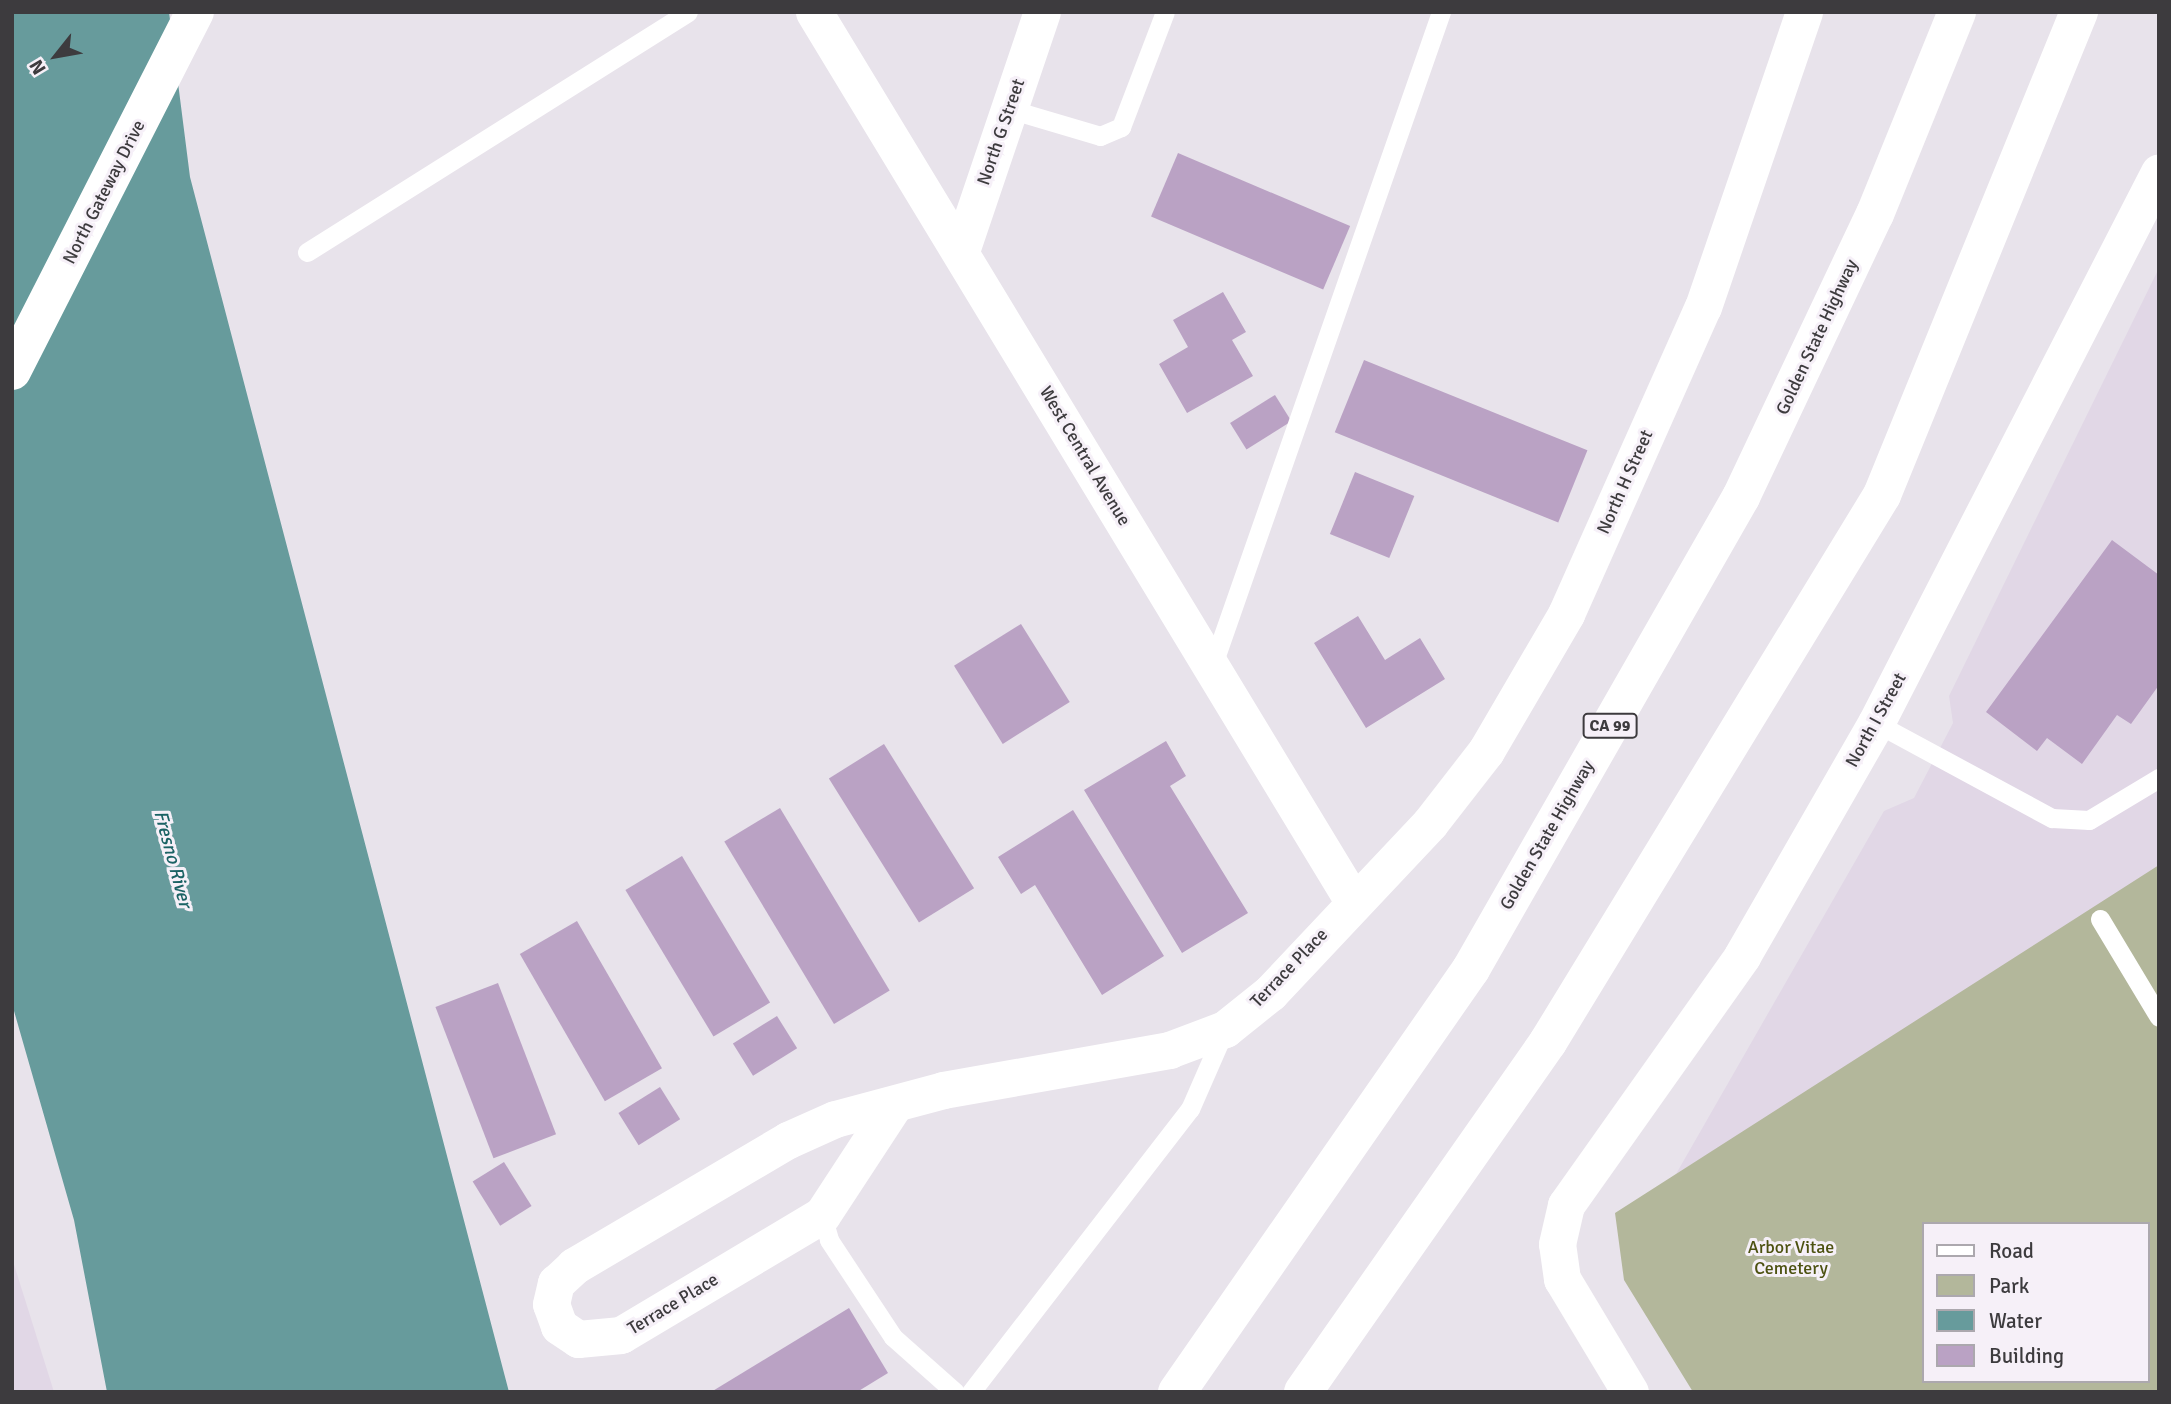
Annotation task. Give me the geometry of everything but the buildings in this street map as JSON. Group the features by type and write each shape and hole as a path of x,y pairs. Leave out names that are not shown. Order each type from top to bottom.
{"main road":[{"name":"North Gateway Drive","path":"12,371 195,12"},
{"name":"Golden State Highway","path":"1177,1392 1471,969 1734,509 1875,214 1957,12"},
{"path":"1303,1392 1548,1042 1882,495 2079,12"}],"street":[{"name":"West Central Avenue","path":"814,12 1353,901"},
{"name":"North G Street","path":"961,251 1042,12"},
{"name":"North H Street","path":"1353,901 1430,824 1486,751 1566,614 1703,307 1804,12"},
{"name":"North I Street","path":"1630,1392 1576,1308 1557,1244 1566,1205 1742,956 1876,723 2157,180"},
{"name":"Terrace Place","path":"894,1105 822,1215 621,1335 578,1339 559,1326 551,1304 556,1283 574,1266 788,1140 835,1119 943,1090 1169,1050 1225,1029 1270,993 1353,901"}],"lane":[{"path":"307,252 688,12"},
{"path":"1009,109 1100,136 1121,127 1165,12"},
{"path":"1212,667 1441,12"},
{"path":"1876,723 2052,818 2089,820 2159,778"},
{"path":"2100,919 2159,1017"},
{"path":"971,1392 1190,1109 1225,1029"},
{"path":"822,1215 829,1241 893,1337 955,1392"}],"shaded area":[{"path":"2159,268 2159,873 1676,1174 1884,811 1914,798 1953,723 1949,696"},
{"path":"12,1258 54,1392 12,1392"}],"green space":[{"name":"Arbor Vitae Cemetery","path":"2159,865 2159,1392 1693,1392 1624,1280 1615,1213"}],"water":[{"name":"Fresno River","path":"12,12 169,12 190,177 509,1392 107,1392 74,1220 12,1004"}]}
